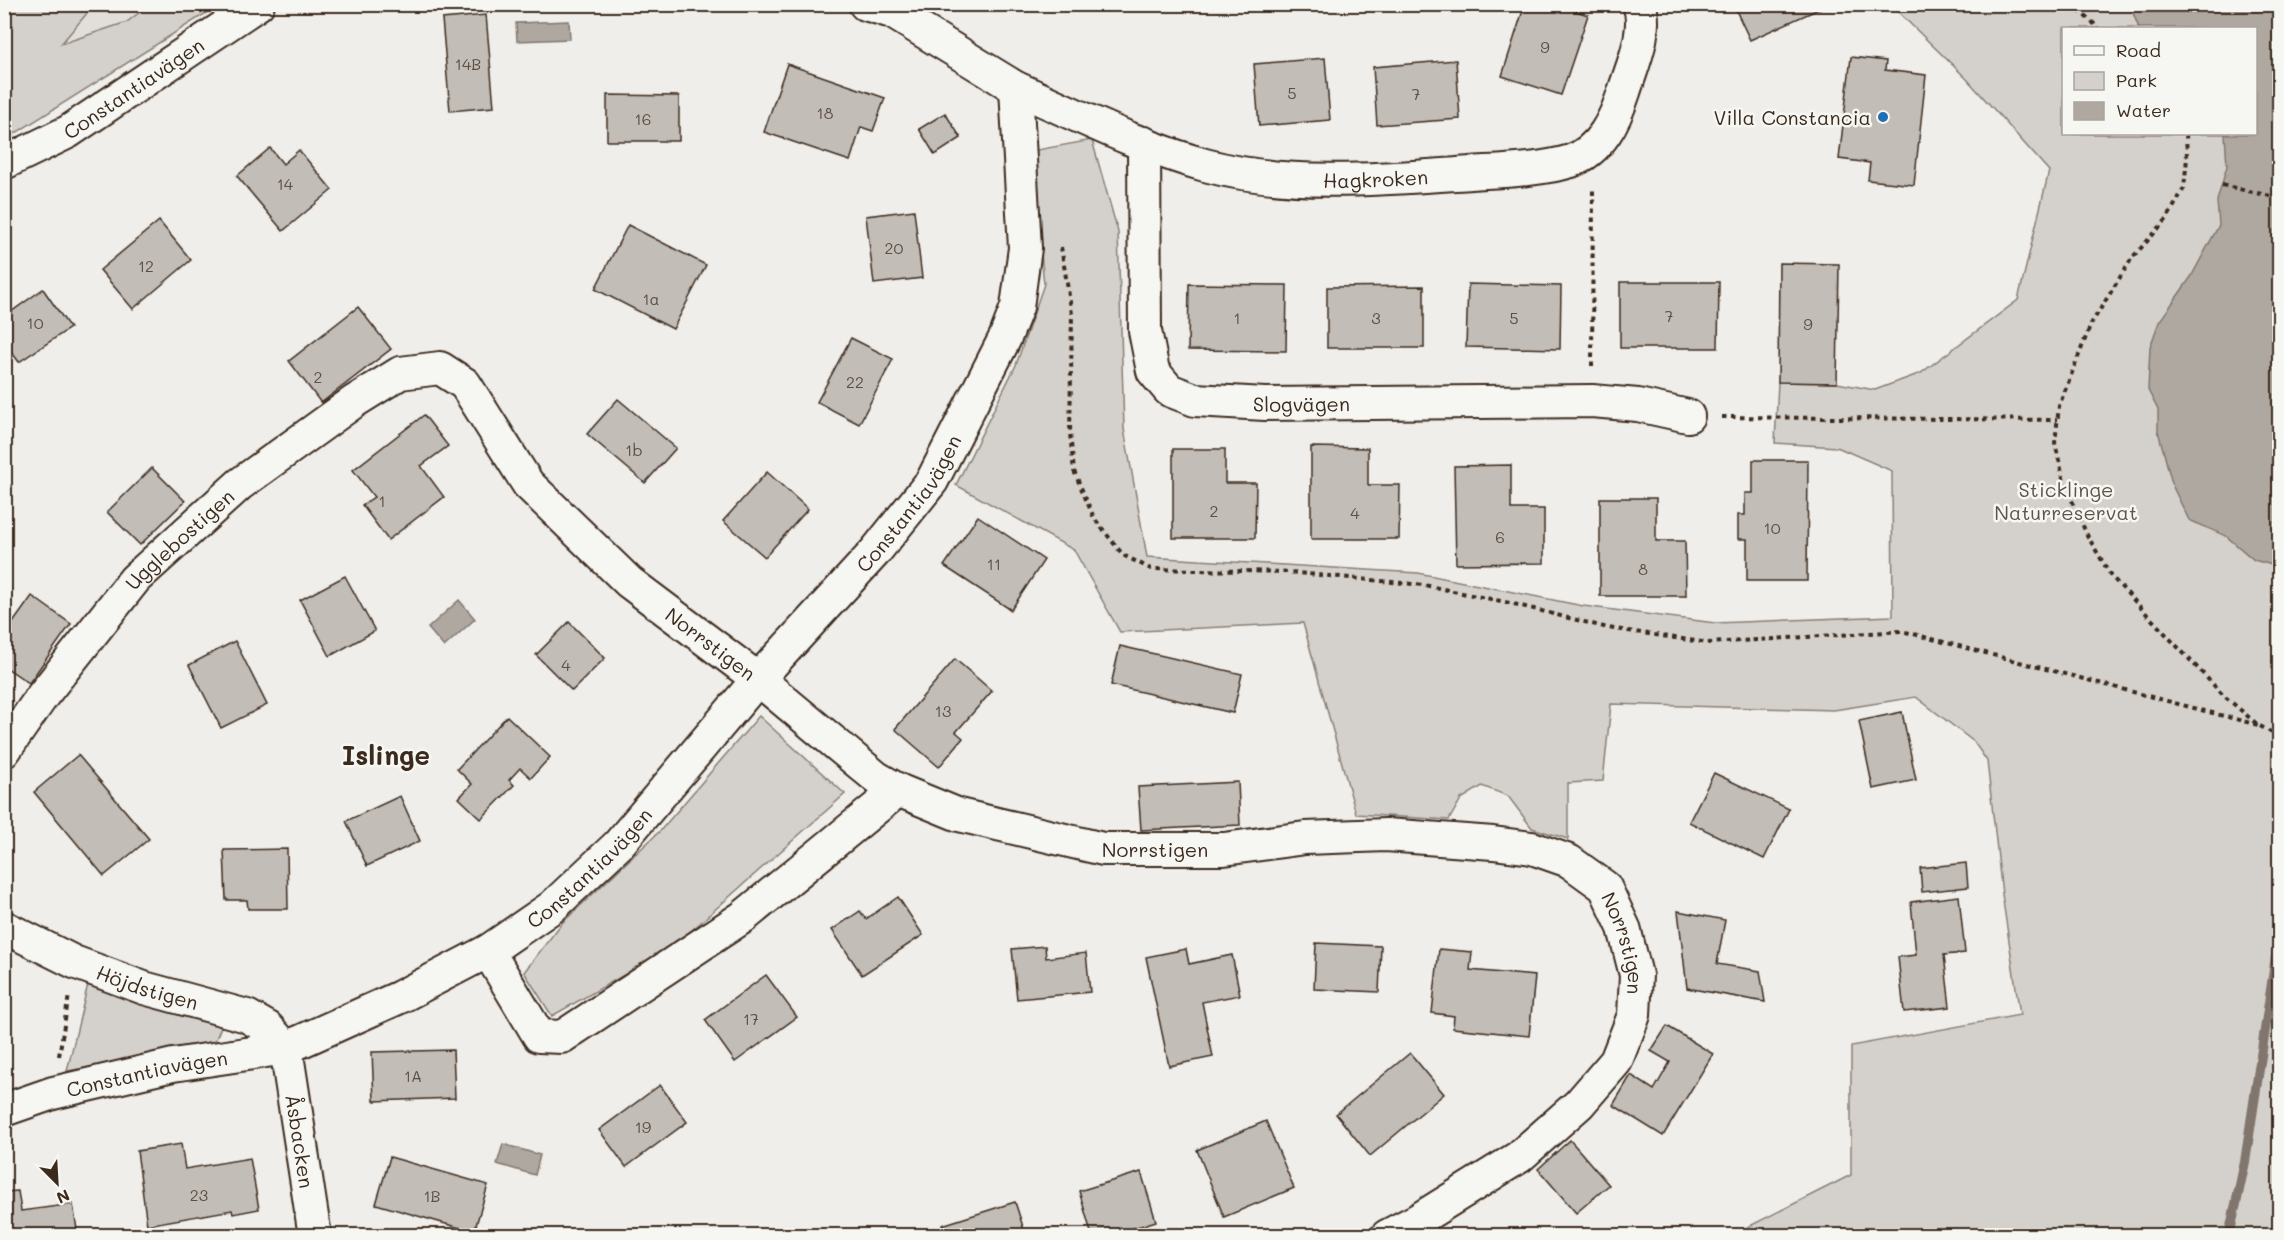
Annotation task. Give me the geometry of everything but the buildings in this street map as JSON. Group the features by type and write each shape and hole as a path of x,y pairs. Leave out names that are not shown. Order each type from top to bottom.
{"street":[{"name":"Constantiavägen","path":"4,163 68,132 258,4"},
{"path":"865,4 892,12 1016,88"},
{"name":"Hagkroken","path":"1016,88 1144,143 1204,165 1260,177 1392,178 1509,170 1571,160 1593,148 1610,126 1619,107 1644,17 1639,4"},
{"name":"Constantiavägen","path":"4,1110 53,1093 173,1065 285,1048 400,997 488,951 552,906 618,845 758,679 874,552 932,481 1005,338 1017,307 1025,248 1016,88"},
{"name":"Slogvägen","path":"1144,143 1145,331 1153,371 1169,390 1195,399 1265,404 1592,401 1638,405 1688,416"},
{"name":"Norrstigen","path":"400,373 440,368 465,384 528,484 629,582 758,679 877,778 898,790 959,815 1103,849 1224,849 1305,838 1386,835 1493,843 1532,848 1569,861 1605,887 1624,928 1636,975 1634,1014 1616,1061 1580,1104 1519,1157 1416,1221 1387,1236"},
{"name":"Ugglebostigen","path":"4,751 43,695 135,579 240,484 355,401 400,373"},
{"path":"488,951 539,1036 562,1037 743,917 898,790"},
{"name":"Höjdstigen","path":"4,927 74,962 144,988 247,1016 268,1028 285,1048"},
{"name":"Åsbacken","path":"285,1048 315,1236"}],"path":[{"path":"2071,4 2098,27"},
{"path":"2186,135 2187,158 2184,188 2167,219 2132,258 2091,324 2059,406 2055,443 2064,482 2087,535 2111,576 2222,694 2258,725 2280,737"},
{"path":"1592,401 1593,148"},
{"path":"2222,185 2275,197"},
{"path":"1060,239 1072,314 1070,434 1074,471 1094,518 1123,555 1151,569 1287,572 1424,585 1510,603 1608,628 1709,643 1902,630 2258,725"},
{"path":"1688,416 1814,420 2057,420"},
{"path":"53,1093 74,962"}],"shaded area":[{"path":"94,5 149,5 127,22 60,44"}],"green space":[{"path":"5,4 94,5 61,44 127,22 149,5 219,5 5,140"},
{"name":"Sticklinge Naturreservat","path":"1891,5 2130,5 2139,27 2062,27 2062,135 2228,135 2279,515 2279,1235 1732,1235 1851,1175 1851,1046 2020,1015 2002,894 1987,761 1974,742 1916,697 1834,710 1611,704 1603,781 1568,783 1568,839 1532,828 1508,796 1482,786 1461,799 1449,820 1356,814 1303,623 1120,632 1074,550 956,485 1016,365 1044,284 1031,151 1092,140 1118,232 1124,429 1147,557 1418,573 1583,606 1715,623 1893,616 1892,471 1837,447 1775,443 1778,382 1837,383 1875,390 1921,373 2018,300 2049,171 1966,78"},
{"path":"759,716 845,794 673,947 552,1016 524,972 562,923 660,831"},
{"path":"89,980 223,1022 213,1046 67,1071"}],"water":[{"path":"2130,5 2279,5 2279,567 2254,560 2226,536 2189,520 2173,487 2158,431 2158,410 2148,390 2150,347 2159,322 2191,277 2219,225 2217,201 2227,166 2225,135 2257,135 2257,27 2139,27"},
{"path":"569,21 570,39 517,41 516,23"},
{"path":"459,600 475,619 444,647 428,628"},
{"path":"503,1144 540,1155 535,1175 497,1164"}],"waterway":[{"path":"2229,1236 2245,1162 2280,930"}],"place":[{"name":"Villa Constancia","path":"1883,117"}],"district":[{"name":"Islinge","path":"386,755"}]}
